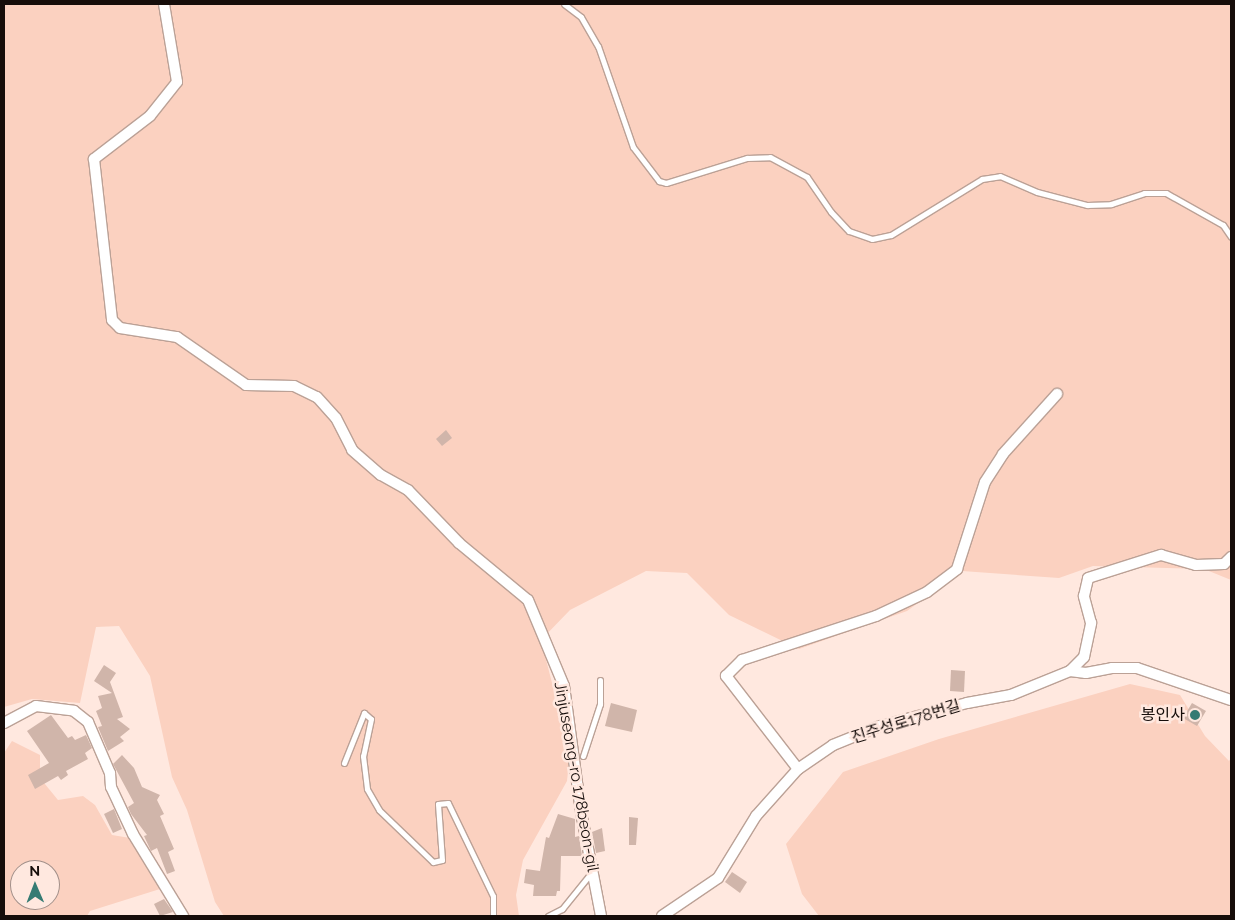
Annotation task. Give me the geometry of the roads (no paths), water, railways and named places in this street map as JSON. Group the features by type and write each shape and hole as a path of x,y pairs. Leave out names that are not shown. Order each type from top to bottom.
{"street":[{"name":"Jinjuseong-ro 178beon-gil","path":"164,4 177,82 150,116 94,160 112,320 120,328 177,337 246,386 294,386 317,397 336,418 352,450 381,475 408,490 459,542 528,600 564,686 598,914"},
{"path":"798,770 726,676 742,660 876,616 927,592 957,569 985,482 1003,454 1057,394"},
{"name":"진주성로178번길","path":"662,916 718,878 756,816 798,770 832,745 880,726 966,703 1011,695 1070,671 1084,657 1091,623 1084,596 1088,578 1161,555 1196,565 1224,564 1231,557"},
{"name":"진주성로178번길","path":"1070,671 1086,673 1137,668 1231,700"},
{"path":"4,724 36,706 74,711 88,722 110,772 112,787 133,834 183,916"}],"lane":[{"path":"564,4 581,17 598,46 633,147 659,181 666,183 747,158 770,157 807,177 831,212 849,231 872,238 890,235 982,179 1000,176 1037,192 1087,205 1111,204 1144,193 1166,192 1223,225 1231,237"},
{"path":"584,756 600,704 600,680"},
{"path":"344,763 364,713 371,719 363,756 368,790 379,810 433,862 442,860 438,804 448,803 493,896 494,916"},
{"path":"548,916 562,909 593,871"}],"place":[{"name":"봉인사","path":"1195,715"}]}
